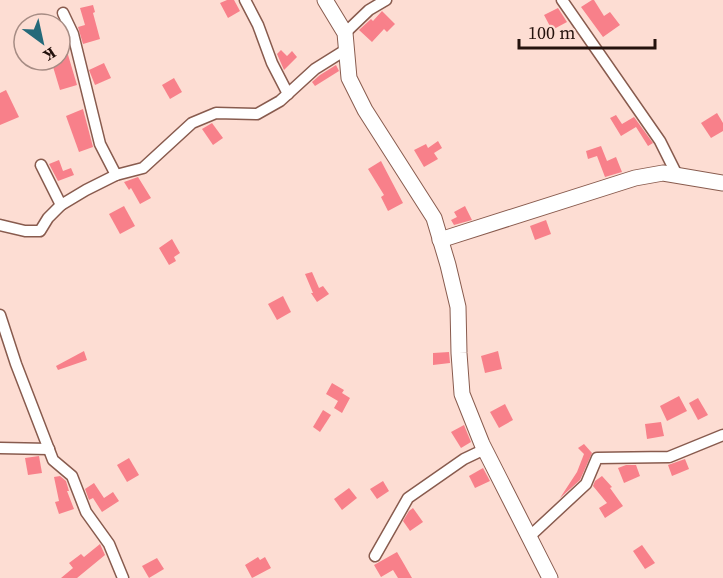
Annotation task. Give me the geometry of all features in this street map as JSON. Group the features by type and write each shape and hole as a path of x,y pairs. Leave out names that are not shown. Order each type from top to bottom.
{"street":[{"path":"245,0 288,94"},
{"path":"326,0 345,33 349,78 365,110 434,218 458,307 462,394 485,449 550,578"},
{"path":"345,33 369,10 386,0"},
{"path":"562,0 660,141 677,175"},
{"path":"72,32 100,144 116,175"},
{"path":"0,225 25,231 40,231 48,218 61,205 116,175 143,168 192,123 216,113 256,114 280,101 315,69 347,50"},
{"path":"41,165 61,205"},
{"path":"440,240 635,178 663,173 723,183"},
{"path":"0,315 53,460 72,476 86,512 109,544 123,578"},
{"path":"529,537 586,484 597,458 669,457 723,435"},
{"path":"0,448 49,449"},
{"path":"375,556 408,498 464,459 485,449"}],"building":[{"path":"234,0 240,11 228,18 220,3"},
{"path":"592,0 604,16 610,12 620,25 603,37 581,7"},
{"path":"93,5 100,39 83,44 78,27 85,25 80,8"},
{"path":"558,8 567,22 552,30 544,15"},
{"path":"382,11 395,24 387,32 384,29 372,42 359,30 371,19 373,21"},
{"path":"281,50 287,56 292,51 297,57 284,70 277,54"},
{"path":"104,63 111,78 95,85 89,70"},
{"path":"336,65 339,71 315,86 312,82"},
{"path":"72,68 77,85 60,90 55,72 72,72"},
{"path":"174,78 182,92 170,99 162,85"},
{"path":"6,90 19,117 0,125 0,93"},
{"path":"83,109 93,147 79,152 66,116"},
{"path":"717,113 723,123 723,131 711,138 701,123"},
{"path":"616,115 622,124 634,117 653,143 648,146 636,127 621,136 610,118"},
{"path":"212,123 223,138 213,145 202,129"},
{"path":"438,141 442,148 434,153 438,159 424,167 414,150 426,144 428,148"},
{"path":"601,146 607,161 616,157 622,172 605,177 597,156 588,159 586,151"},
{"path":"59,160 63,171 71,168 74,175 58,181 49,164"},
{"path":"381,161 403,203 388,211 381,197 384,195 368,169"},
{"path":"138,177 151,198 140,204 131,188 129,190 124,182"},
{"path":"124,206 135,226 120,234 109,214"},
{"path":"465,206 472,220 454,225 451,220 457,217 454,212"},
{"path":"546,220 551,234 535,240 530,226"},
{"path":"172,239 180,253 174,257 176,261 169,265 159,248"},
{"path":"312,272 319,288 323,286 329,294 317,302 311,293 313,293 305,274"},
{"path":"283,296 291,312 277,320 268,304"},
{"path":"84,351 87,360 58,370 56,366"},
{"path":"498,351 502,369 485,373 481,356"},
{"path":"449,352 450,363 433,365 433,353"},
{"path":"332,383 344,390 342,393 350,398 342,413 334,408 338,401 326,394"},
{"path":"679,396 687,411 667,421 660,406"},
{"path":"698,398 708,415 698,420 689,403"},
{"path":"505,404 513,420 499,428 490,412"},
{"path":"323,410 331,415 320,432 313,427"},
{"path":"661,422 664,436 647,439 645,424"},
{"path":"464,425 471,442 461,448 451,432"},
{"path":"584,444 592,453 580,480 560,498 577,472 584,454 578,448"},
{"path":"39,456 42,473 28,475 25,458"},
{"path":"129,458 139,475 127,482 117,465"},
{"path":"685,459 689,469 672,476 668,465"},
{"path":"636,465 640,476 624,483 618,468"},
{"path":"483,468 490,481 475,488 469,476"},
{"path":"60,476 66,481 74,509 59,514 55,502 59,501 54,477"},
{"path":"602,476 612,487 610,488 623,506 605,518 599,508 607,503 593,486 595,481"},
{"path":"383,481 389,491 377,499 370,489"},
{"path":"94,483 104,498 113,492 119,501 102,512 93,498 89,500 85,489"},
{"path":"349,488 357,498 342,510 334,499"},
{"path":"413,508 423,522 410,531 403,521"},
{"path":"100,544 105,555 77,578 61,578 73,568 69,563 81,554 84,557"},
{"path":"642,545 655,563 645,569 633,551"},
{"path":"397,552 412,578 398,578 393,570 381,577 374,565"},
{"path":"258,557 260,560 265,557 271,568 252,578 245,565"},
{"path":"157,558 164,569 149,578 142,566"}]}
